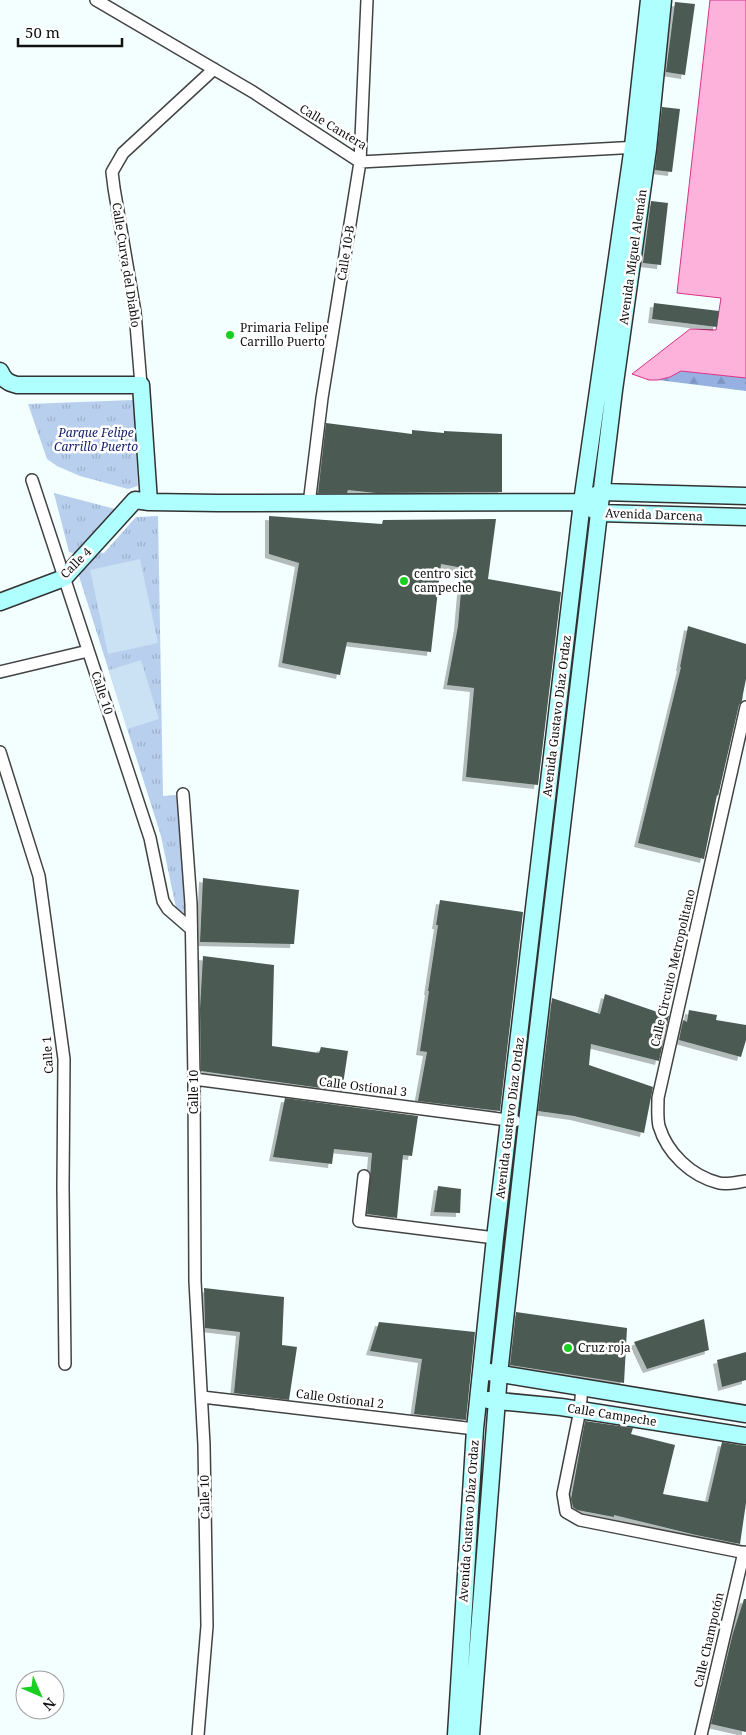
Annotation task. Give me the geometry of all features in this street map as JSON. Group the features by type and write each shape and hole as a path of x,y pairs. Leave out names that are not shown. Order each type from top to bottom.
{"street":[{"name":"Calle Cantera","path":"96,0 252,92 360,162 641,147"},
{"name":"Calle 10-B","path":"309,504 322,398 360,162 367,0"},
{"name":"Avenida Miguel Alemán","path":"600,513 641,147 649,0"},
{"name":"Avenida Miguel Alemán","path":"582,502 664,0"},
{"name":"Calle Curva del Diablo","path":"142,501 141,385 135,312 112,172 123,153 214,69"},
{"path":"2,375 10,384 17,385 141,385"},
{"name":"Calle 10","path":"32,480 150,838 163,901 190,928 194,1079 195,1280 202,1397 207,1626 198,1735"},
{"name":"Avenida Darcena","path":"582,502 602,492 746,496"},
{"path":"142,501 309,504 582,502"},
{"name":"Calle 4","path":"0,602 64,578 142,501"},
{"name":"Avenida Darcena","path":"582,502 600,513 746,517"},
{"name":"Avenida Gustavo Díaz Ordaz","path":"456,1735 478,1398 495,1238 582,502"},
{"name":"Avenida Gustavo Díaz Ordaz","path":"471,1735 499,1374 527,1122 600,513"},
{"path":"0,672 88,651"},
{"name":"Calle Circuito Metropolitano","path":"746,707 658,1098 659,1125 666,1142 677,1158 690,1170 720,1183 746,1181"},
{"name":"Calle 1","path":"0,752 39,876 64,1059 65,1364"},
{"path":"183,794 191,904 190,928"},
{"name":"Calle Ostional 3","path":"194,1079 527,1122"},
{"path":"364,1176 359,1221 495,1238"},
{"name":"Calle Campeche","path":"481,1370 746,1414"},
{"path":"582,1387 580,1410 563,1494 566,1512 580,1520 745,1552"},
{"name":"Calle Ostional 2","path":"202,1397 475,1429"},
{"name":"Calle Campeche","path":"478,1398 580,1410 746,1436"},
{"path":"728,1411 728,1433"},
{"name":"Calle Champotón","path":"701,1735 745,1552"}],"green space":[{"path":"681,371 746,378 746,391 658,380 670,377"},
{"name":"Parque Felipe Carrillo Puerto","path":"133,400 138,486 128,489 80,476 57,466 47,459 28,404"},
{"path":"54,493 119,510 77,554 69,552"},
{"path":"158,516 163,796 178,795 188,916 176,908 161,836 78,573 96,552 104,553 136,517"}],"shaded area":[{"path":"710,0 746,0 746,378 681,371 670,377 649,380 632,374 690,329 716,330 721,298 677,293"},
{"path":"140,559 158,643 108,654 90,570"},
{"path":"141,660 159,719 127,729 109,670"}],"building":[{"path":"675,2 695,4 685,75 666,72"},
{"path":"662,107 680,109 672,172 655,170"},
{"path":"651,201 668,203 661,265 643,263"},
{"path":"654,303 719,311 717,327 652,319"},
{"path":"326,423 412,434 412,430 444,433 444,431 502,434 502,492 376,493 348,490 347,493 318,493"},
{"path":"269,516 382,524 383,520 496,519 488,579 561,592 538,785 466,777 474,688 447,685 458,626 463,568 441,564 431,652 347,642 340,675 282,663 299,563 269,554"},
{"path":"688,626 746,644 746,679 742,701 739,705 717,795 704,859 638,843 681,667"},
{"path":"203,878 299,890 294,944 200,942"},
{"path":"440,900 523,912 500,1111 418,1101 427,1052 420,1051"},
{"path":"203,956 274,965 272,1046 319,1053 321,1047 348,1051 342,1091 201,1071 200,1009"},
{"path":"605,994 669,1016 659,1061 591,1044 589,1065 653,1087 644,1133 574,1116 538,1111 552,998 600,1014"},
{"path":"689,1010 717,1015 716,1020 746,1025 746,1040 741,1057 679,1040 683,1020 687,1022"},
{"path":"285,1098 418,1116 412,1156 403,1155 397,1218 367,1214 372,1153 334,1149 332,1164 273,1157"},
{"path":"438,1186 461,1189 460,1213 434,1212"},
{"path":"204,1288 284,1297 282,1345 297,1347 289,1400 234,1393 240,1332 205,1328"},
{"name":"Cruz roja","path":"516,1312 627,1328 624,1383 510,1365"},
{"path":"704,1319 709,1350 647,1369 634,1342"},
{"path":"379,1322 475,1332 466,1420 414,1414 422,1359 370,1351"},
{"path":"746,1352 746,1380 722,1387 717,1360"},
{"path":"585,1421 633,1428 631,1434 675,1445 663,1494 708,1502 722,1442 746,1446 746,1503 740,1544 614,1515 614,1517 577,1510 573,1507 571,1499"},
{"path":"744,1599 746,1599 746,1732 711,1724 733,1633"}],"place":[{"name":"Primaria Felipe Carrillo Puerto","path":"230,335"},
{"name":"centro sict campeche","path":"404,581"},
{"name":"Cruz roja","path":"568,1348"}]}
